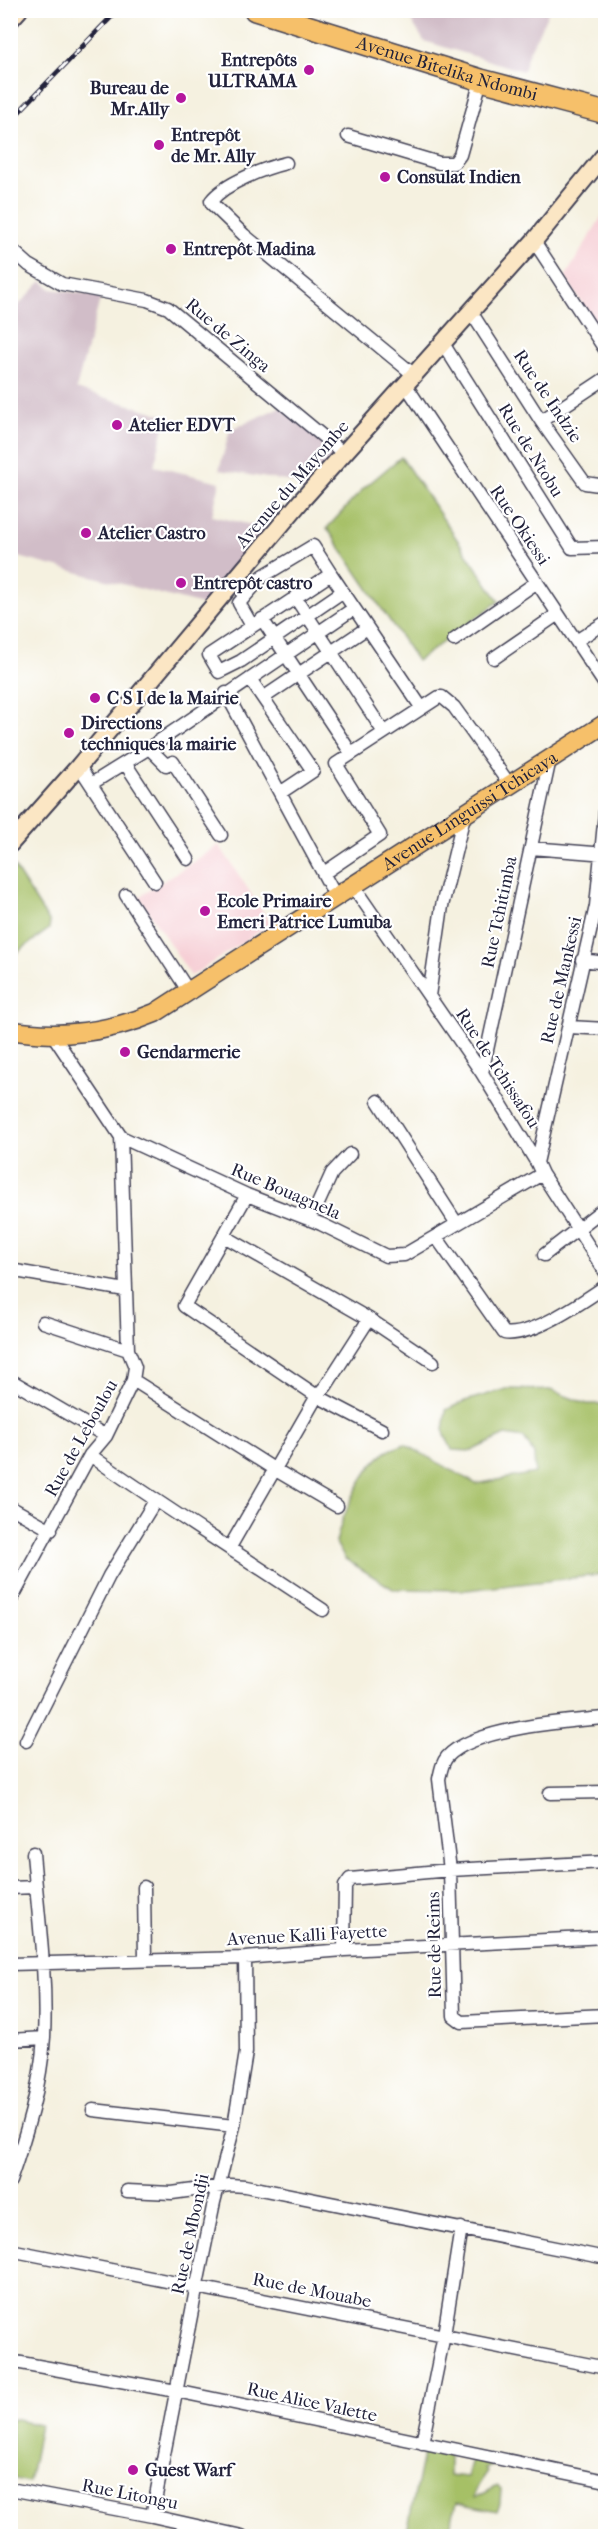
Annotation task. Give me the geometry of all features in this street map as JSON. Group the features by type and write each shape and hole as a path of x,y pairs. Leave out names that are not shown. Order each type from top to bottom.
{"highway":[{"name":"Avenue Bitelika Ndombi","path":"255,10 481,80 606,113"}],"main road":[{"name":"Avenue Linguissi Tchicaya","path":"10,1030 53,1035 130,1024 155,1014 606,723"}],"street":[{"path":"10,21 20,10"},
{"path":"348,136 439,163 454,164 460,155 481,80"},
{"name":"Avenue du Mayombe","path":"10,844 79,766 343,453 534,241 606,153"},
{"name":"Rue Okiessi","path":"286,163 270,167 244,179 215,196 211,201 212,204 244,235 409,379 537,582 606,686"},
{"path":"534,241 606,351"},
{"name":"Rue de Zinga","path":"10,248 37,271 62,284 147,300 168,308 343,453"},
{"name":"Rue de Indzie","path":"471,312 541,421 585,483 606,486"},
{"name":"Rue de Ntobu","path":"442,342 572,548 606,547"},
{"path":"541,421 606,378"},
{"path":"351,753 275,638 238,603 263,576 313,546 421,707"},
{"path":"331,574 209,655 219,672 241,661 342,592"},
{"path":"454,640 537,582"},
{"path":"295,597 383,731"},
{"path":"91,784 149,748 226,693 354,609"},
{"path":"494,658 558,614"},
{"path":"576,641 606,622"},
{"path":"263,698 367,628"},
{"path":"250,679 313,771 280,793"},
{"path":"226,693 336,897"},
{"path":"324,873 380,835 336,764 439,696 446,699 510,785"},
{"path":"149,748 166,765 173,762 221,835"},
{"name":"Rue Tchitimba","path":"482,1073 550,759"},
{"path":"125,763 188,859"},
{"path":"79,766 155,882"},
{"name":"Rue de Mankessi","path":"540,1169 582,960 596,906 603,853 606,802"},
{"path":"429,996 442,906 464,816"},
{"path":"531,848 603,853"},
{"name":"Rue de Tchissafou","path":"353,886 482,1073 606,1273"},
{"path":"126,895 189,992"},
{"path":"582,960 606,963"},
{"path":"569,1027 606,1029"},
{"path":"53,1035 121,1137"},
{"path":"378,1101 457,1224"},
{"name":"Rue Bouagnela","path":"121,1137 387,1256 404,1255 437,1238 540,1169"},
{"name":"Rue de Leboulou","path":"10,1602 90,1455 106,1436 133,1380 135,1367 128,1350 125,1290 121,1137"},
{"path":"306,1218 317,1206 332,1173 350,1154"},
{"path":"247,1195 184,1306 317,1396 382,1430"},
{"path":"544,1254 606,1208"},
{"path":"224,1236 369,1319 433,1362"},
{"path":"437,1238 504,1333 516,1332 565,1313 606,1286"},
{"path":"10,1270 125,1290"},
{"path":"230,1547 317,1396 326,1386 369,1319"},
{"path":"43,1322 128,1350"},
{"path":"10,1380 106,1436"},
{"path":"133,1380 337,1506"},
{"path":"90,1455 155,1501 230,1547 323,1610"},
{"path":"26,1741 109,1576 155,1501"},
{"path":"10,1508 51,1530"},
{"name":"Rue de Reims","path":"606,1718 517,1729 476,1741 459,1748 442,1765 439,1779 450,1870 454,2016 462,2022 606,2015"},
{"path":"550,1793 606,1792"},
{"path":"10,2181 30,2124 44,2038 43,1962 33,1853"},
{"path":"344,1950 345,1886 348,1880 450,1870 606,1862"},
{"path":"10,1888 36,1887"},
{"path":"144,1887 145,1960"},
{"name":"Avenue Kalli Fayette","path":"10,1964 244,1958 344,1950 606,1937"},
{"name":"Rue de Mbondji","path":"152,2516 196,2285 234,2126 246,2052 248,2015 244,1958"},
{"path":"10,2040 44,2038"},
{"path":"93,2110 234,2126"},
{"path":"127,2191 181,2193 218,2187 245,2186 606,2258"},
{"path":"422,2443 444,2335 461,2228"},
{"name":"Rue de Mouabe","path":"10,2250 606,2368"},
{"name":"Rue Alice Valette","path":"10,2361 176,2391 606,2481"},
{"name":"Rue Litongu","path":"10,2489 152,2516 226,2535 242,2536"}],"shaded area":[{"path":"405,11 549,11 528,54 523,71 424,41"},
{"path":"605,211 605,339 565,277"},
{"path":"42,281 51,289 101,296 76,389 167,416 154,466 220,482 212,516 270,529 206,606 11,555 11,313"},
{"path":"280,407 337,452 304,492 292,482 219,470 230,430"},
{"name":"Ecole Primaire Emeri Patrice Lumuba","path":"219,845 271,924 191,976 139,897"}],"green space":[{"path":"401,457 499,601 417,661 327,528 364,488"},
{"path":"11,862 50,923 49,929 11,957"},
{"path":"506,1389 550,1390 587,1404 605,1404 605,1576 467,1590 393,1589 345,1559 336,1543 348,1506 370,1468 390,1450 405,1444 476,1484 535,1473 534,1454 524,1438 505,1435 471,1451 452,1450 443,1430 446,1410 465,1401"},
{"path":"11,2419 40,2425 29,2482 11,2478"},
{"path":"424,2449 449,2453 449,2475 467,2477 472,2459 496,2464 485,2469 487,2472 476,2489 475,2498 498,2486 501,2489 497,2511 456,2503 448,2536 406,2536"}],"railway":[{"path":"10,121 118,10"}],"place":[{"name":"Entrepôts ULTRAMA","path":"309,70"},
{"name":"Bureau de Mr.Ally","path":"181,98"},
{"name":"Entrepôt de Mr. Ally","path":"159,145"},
{"name":"Consulat Indien","path":"385,177"},
{"name":"Entrepôt Madina","path":"171,249"},
{"name":"Atelier EDVT","path":"117,425"},
{"name":"Atelier Castro","path":"86,533"},
{"name":"Entrepôt castro","path":"181,583"},
{"name":"C S I de la Mairie","path":"95,698"},
{"name":"Directions techniques la mairie","path":"69,733"},
{"name":"Ecole Primaire Emeri Patrice Lumuba","path":"205,911"},
{"name":"Gendarmerie","path":"125,1052"},
{"name":"Guest Warf","path":"133,2470"}]}
